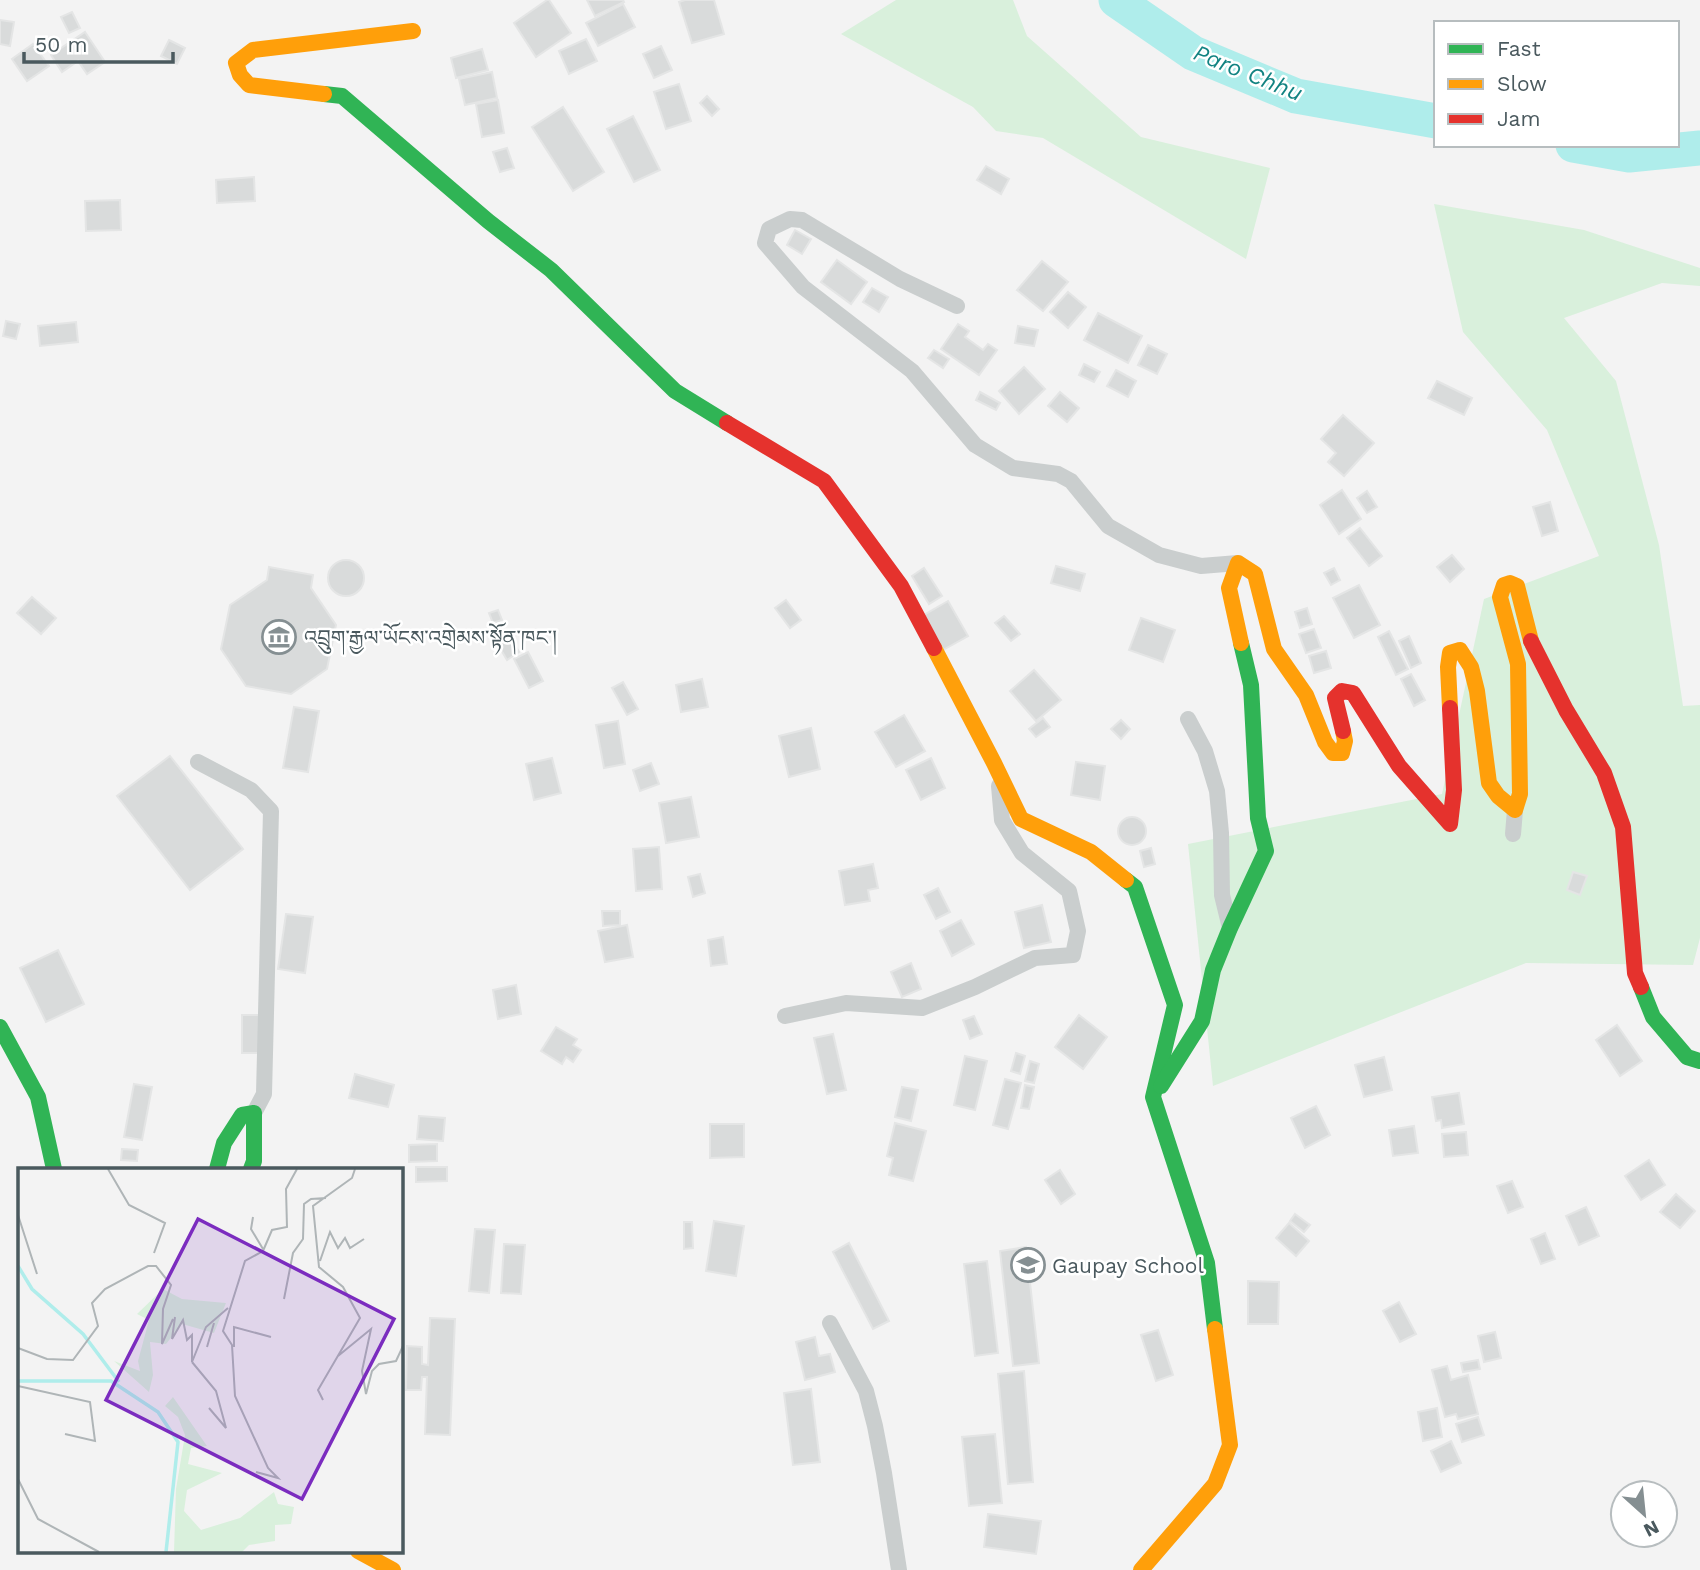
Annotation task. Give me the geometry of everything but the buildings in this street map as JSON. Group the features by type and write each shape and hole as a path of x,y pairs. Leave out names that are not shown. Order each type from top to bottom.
{"street":[{"path":"413,31 253,50 236,63 240,75 249,85 342,96 488,221 551,270 676,391 824,481 901,586 1021,819 1091,852 1135,887 1175,1005 1153,1097 1208,1263 1230,1444 1214,1484 1141,1570"},
{"path":"957,306 900,279 802,220 790,219 769,229 765,243 803,287 912,371 975,445 1013,468 1058,474 1071,481 1108,526 1159,555 1201,566 1238,563 1255,574 1274,649 1306,695 1325,742 1333,753 1342,752 1346,741 1335,698 1342,691 1353,693 1399,766 1450,830 1454,790 1448,667 1450,653 1460,650 1471,667 1477,691 1489,783 1498,796 1515,810"},
{"path":"1153,1097 1202,1021 1213,970 1266,851 1258,818 1251,685 1229,588 1238,563"},
{"path":"1513,834 1520,793 1518,664 1500,597 1504,585 1510,583 1517,586 1532,645 1566,710 1604,773 1622,827 1635,974 1653,1017 1687,1057 1700,1061"},
{"path":"1188,719 1205,751 1217,791 1222,894 1230,928"},
{"path":"198,762 251,790 271,811 264,1094 254,1113 254,1161 251,1168"},
{"path":"785,1016 846,1003 922,1007 975,987 1035,958 1073,955 1078,931 1069,891 1022,853 1002,820 1001,793 994,763"},
{"path":"0,1027 38,1097 54,1168"},
{"path":"216,1168 224,1143 242,1115 254,1113"},
{"path":"830,1323 866,1391 879,1449 899,1570"},
{"path":"360,1552 393,1570"}],"green space":[{"path":"896,0 1013,0 1027,36 1141,137 1270,168 1246,259 1043,138 996,131 973,107 841,34"},
{"path":"1434,204 1584,230 1700,268 1700,286 1662,283 1564,318 1616,381 1659,545 1683,706 1700,705 1700,938 1693,965 1526,963 1213,1086 1188,844 1442,794 1484,599 1599,556 1547,430 1463,332"}],"waterway":[{"name":"Paro Chhu","path":"1116,0 1193,53 1296,96 1434,121"},
{"name":"Paro Chhu","path":"1584,147 1629,155 1700,148"}],"traffic: fast":[{"path":"324,94 342,96 488,221 551,270 675,391 727,423"},
{"path":"1161,1086 1202,1021 1213,970 1266,851 1258,818 1251,685 1241,643"},
{"path":"1126,880 1135,887 1175,1005 1153,1097 1207,1263 1215,1329"},
{"path":"1641,987 1653,1017 1687,1057 1700,1061"},
{"path":"0,1027 38,1097 54,1168"},
{"path":"217,1168 224,1143 242,1115 254,1113 254,1161 251,1168"}],"traffic: slow":[{"path":"324,94 249,85 240,75 236,63 253,50 413,31"},
{"path":"1241,643 1229,588 1238,563 1255,574 1274,649 1306,695 1325,742 1333,753 1342,753 1345,741 1343,731"},
{"path":"1450,708 1450,653 1460,650 1471,667 1477,691 1489,783 1498,796 1515,810 1520,794 1518,664 1500,597 1504,585 1510,583 1517,586 1531,641"},
{"path":"934,648 1021,819 1091,852 1126,880"},
{"path":"1141,1570 1215,1484 1230,1445 1215,1329"},
{"path":"360,1552 393,1570"}],"traffic: jam":[{"path":"727,423 824,481 901,586 934,648"},
{"path":"1531,641 1566,710 1604,773 1623,827 1635,973 1641,987"},
{"path":"1343,731 1335,698 1342,691 1353,693 1399,766 1450,824 1454,790 1450,708"}],"place":[{"name":"འབྲུག་རྒྱལ་ཡོངས་འགྲེམས་སྟོན་ཁང་།","path":"279,637"},
{"name":"Gaupay School","path":"1028,1265"}]}
